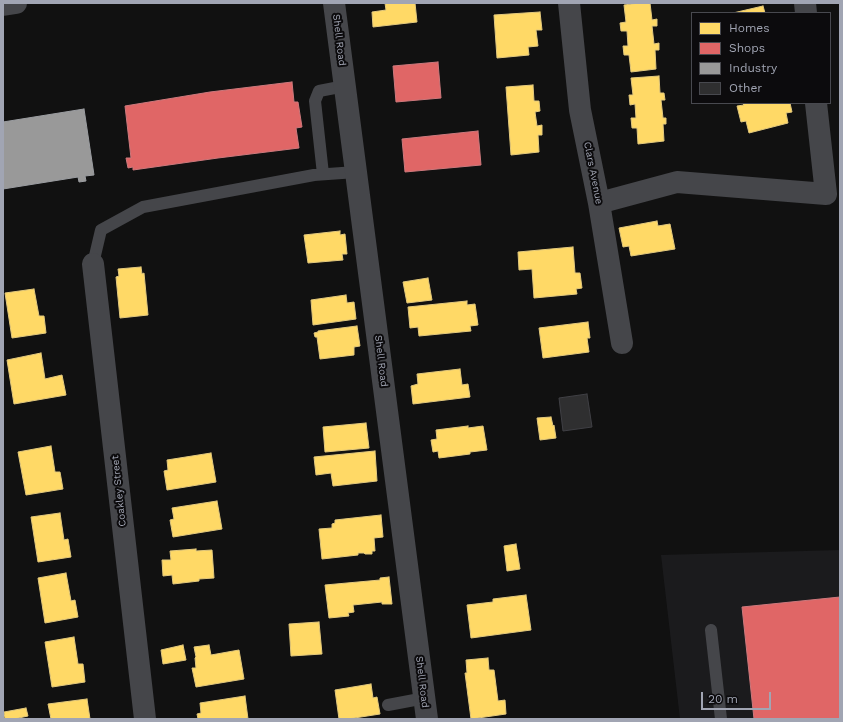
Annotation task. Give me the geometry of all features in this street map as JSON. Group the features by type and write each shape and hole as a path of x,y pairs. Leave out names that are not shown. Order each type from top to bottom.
{"street":[{"path":"3,5 16,3"},
{"name":"Shell Road","path":"334,3 426,709"},
{"name":"Clars Avenue","path":"569,3 580,110 599,203 622,343"},
{"path":"599,203 677,182 826,194 816,104"},
{"name":"Coakley Street","path":"93,264 145,719"}],"lane":[{"path":"323,174 315,100 320,91 345,86"},
{"path":"93,264 101,230 143,207 323,174 356,172"},
{"path":"711,630 721,719"},
{"path":"388,705 426,709"}],"shaded area":[{"path":"840,550 840,719 680,719 661,555"}],"building: Homes":[{"path":"385,3 415,3 417,22 373,27 372,12 386,10"},
{"path":"650,3 652,20 657,19 657,26 652,26 654,44 659,43 659,50 655,50 656,69 631,72 629,55 624,55 623,46 628,46 627,31 621,31 620,23 626,22 624,5"},
{"path":"763,6 765,12 737,12"},
{"path":"540,12 542,30 536,30 538,46 528,47 529,55 497,58 494,15"},
{"path":"659,76 660,93 664,93 665,100 661,100 663,118 666,118 666,124 663,124 664,141 638,144 637,128 632,128 631,118 636,118 635,104 630,105 629,95 633,95 631,78"},
{"path":"533,85 534,101 539,101 540,111 535,112 537,126 542,125 542,135 538,135 539,152 511,155 506,87"},
{"path":"743,104 790,104 792,112 786,113 788,123 749,133 746,121 741,122 737,106 744,105"},
{"path":"657,221 658,226 670,224 675,249 631,256 629,246 623,247 619,228"},
{"path":"340,231 340,235 345,234 347,254 342,254 343,260 308,263 304,235"},
{"path":"573,247 575,273 580,273 582,288 576,289 577,294 534,298 532,269 519,270 518,252"},
{"path":"141,267 142,274 144,273 148,315 120,318 116,277 119,276 118,269"},
{"path":"428,278 432,300 407,303 403,282"},
{"path":"34,289 39,316 44,316 46,333 12,338 5,293"},
{"path":"346,295 347,303 354,302 356,319 313,325 311,300"},
{"path":"467,301 467,305 475,304 478,325 470,326 471,331 419,336 418,327 410,328 408,307"},
{"path":"588,322 590,338 587,338 589,352 543,358 539,328"},
{"path":"357,326 360,346 354,347 354,355 320,359 317,337 315,337 314,333 318,331"},
{"path":"41,353 45,379 62,375 66,395 14,404 7,360"},
{"path":"460,369 462,385 468,384 470,397 413,404 411,386 418,384 417,374"},
{"path":"551,417 556,438 540,440 537,418"},
{"path":"366,423 369,448 325,452 323,427"},
{"path":"468,426 468,428 483,426 487,450 439,458 438,451 433,452 431,440 437,439 436,430"},
{"path":"51,446 55,472 60,472 63,489 26,495 18,452"},
{"path":"375,451 377,481 333,486 331,473 316,475 314,457"},
{"path":"211,453 216,482 167,490 164,471 168,470 167,460"},
{"path":"217,501 222,529 173,537 170,520 174,519 172,508"},
{"path":"60,513 64,540 68,539 71,557 38,562 31,517"},
{"path":"381,515 383,537 374,538 375,551 372,551 372,554 358,553 358,555 322,559 319,529 332,528 332,524 335,523 335,520"},
{"path":"516,544 520,569 507,571 504,546"},
{"path":"196,549 196,551 212,550 214,578 173,584 172,575 163,576 162,560 171,560 170,551"},
{"path":"66,573 71,601 75,600 78,617 45,623 38,578"},
{"path":"389,577 392,604 382,604 382,602 353,605 354,612 348,613 349,616 329,618 325,585 380,580 380,578"},
{"path":"526,595 531,630 471,638 467,605 493,602 493,599"},
{"path":"319,622 322,654 291,656 289,624"},
{"path":"74,637 78,664 83,664 85,682 52,687 45,642"},
{"path":"183,645 186,660 163,664 161,650"},
{"path":"209,645 211,655 239,650 244,679 196,687 192,668 196,668 194,647"},
{"path":"488,658 489,670 494,670 498,701 505,700 506,714 471,719 465,673 467,673 466,660"},
{"path":"371,684 373,698 377,697 380,714 339,719 335,690"},
{"path":"245,696 248,719 198,719 197,714 201,713 200,703"},
{"path":"87,699 90,719 51,719 48,704"},
{"path":"26,708 28,716 5,719 4,712"}],"building: Shops":[{"path":"438,62 441,98 396,102 393,66"},
{"path":"292,82 294,102 298,102 302,127 296,128 299,148 133,170 133,167 128,168 126,158 131,158 125,106 210,92"},
{"path":"478,131 481,165 405,172 402,139"},
{"path":"840,597 840,719 754,719 742,607"}],"building: Industry":[{"path":"84,109 94,175 85,176 86,181 79,182 78,177 3,189 3,122"}],"building: Other":[{"path":"587,394 592,427 563,431 559,398"}]}
